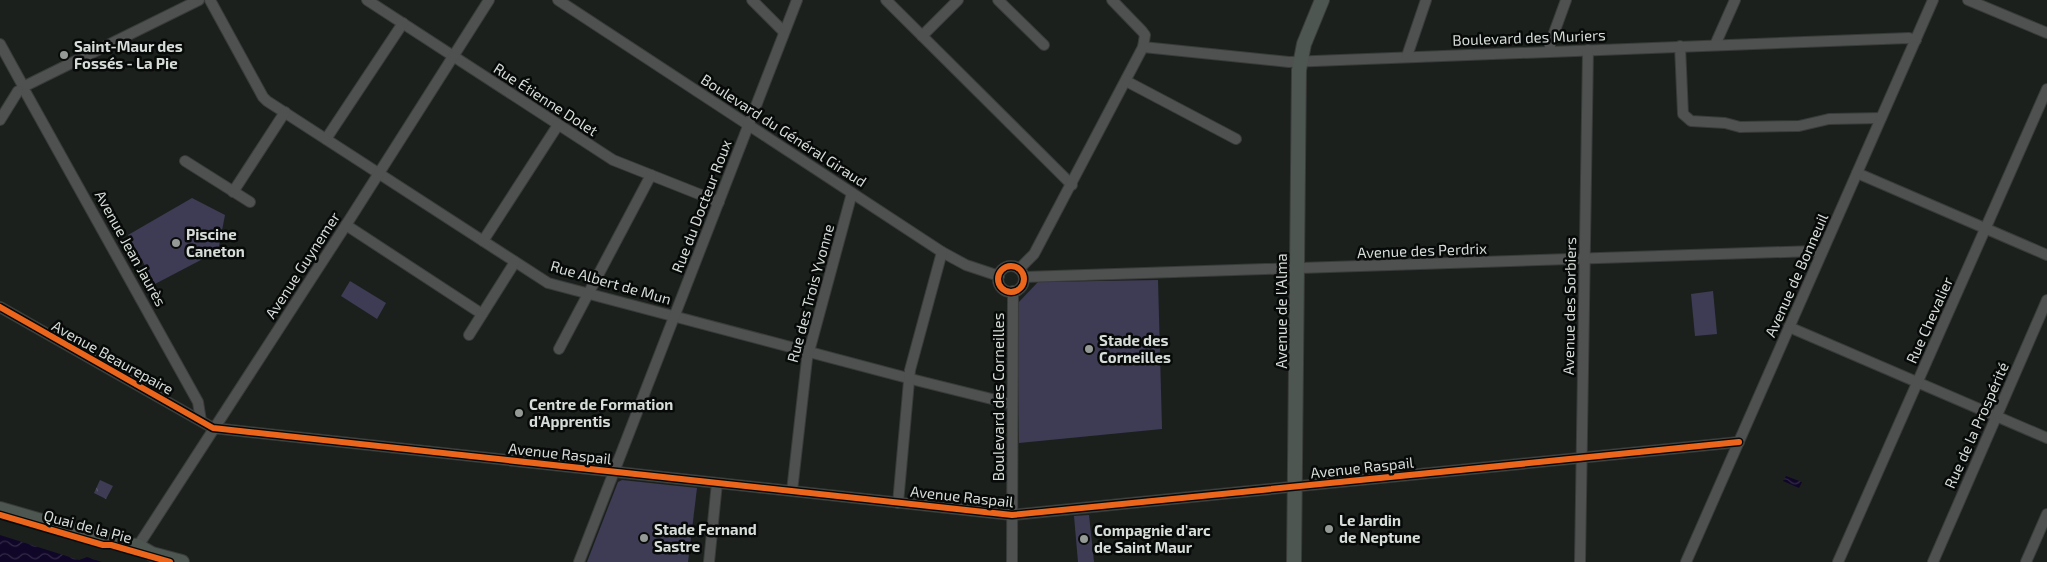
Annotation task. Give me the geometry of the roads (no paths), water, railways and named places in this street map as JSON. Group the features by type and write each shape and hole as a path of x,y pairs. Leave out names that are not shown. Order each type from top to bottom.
{"main road":[{"name":"Avenue de l'Alma","path":"1294,562 1301,61 1304,44 1322,0"},
{"name":"Quai de la Pie","path":"0,509 125,545 138,546 152,554 182,562"}],"street":[{"path":"0,120 23,88 199,0"},
{"name":"Rue Albert de Mun","path":"210,0 263,97 548,282 1012,404"},
{"name":"Rue Étienne Dolet","path":"367,0 612,160 718,202"},
{"name":"Avenue Guynemer","path":"138,546 490,0"},
{"name":"Boulevard du Général Giraud","path":"558,0 942,252 966,265 999,276"},
{"path":"752,0 784,32"},
{"name":"Rue du Docteur Roux","path":"579,562 797,0"},
{"path":"886,0 1072,185"},
{"path":"922,36 958,0"},
{"path":"998,0 1044,45"},
{"path":"1022,273 1007,267 1003,269 999,276 1002,287 1013,292 1020,288 1022,273 1072,185 1143,47 1145,35 1112,0"},
{"path":"1407,56 1426,0"},
{"path":"1550,51 1550,44 1566,0"},
{"path":"1715,45 1735,0"},
{"name":"Avenue de Bonneuil","path":"1686,562 1934,0"},
{"path":"1968,0 2047,34"},
{"path":"326,139 403,23"},
{"name":"Boulevard des Muriers","path":"1143,47 1289,62 1680,46 1910,38 1916,40"},
{"name":"Avenue Jean Jaurès","path":"0,44 198,402 201,421"},
{"path":"1680,46 1682,114 1691,121 1725,123 1740,127 1799,126 1829,119 1881,118"},
{"name":"Avenue des Sorbiers","path":"1580,562 1588,50"},
{"path":"1126,81 1236,139"},
{"name":"Rue Chevalier","path":"1838,562 2047,89"},
{"path":"233,192 285,112"},
{"path":"483,241 558,125"},
{"path":"185,161 250,202"},
{"path":"1857,173 2047,255"},
{"path":"559,350 651,175"},
{"name":"Rue des Trois Yvonne","path":"792,491 809,352 852,193"},
{"path":"346,226 482,314"},
{"name":"Avenue des Perdrix","path":"1022,273 1298,268 1814,251 1822,253"},
{"path":"898,503 910,370 942,252"},
{"path":"469,336 515,262"},
{"name":"Boulevard des Corneilles","path":"1012,562 1013,292"},
{"name":"Rue de la Prospérité","path":"1932,562 2047,300"},
{"name":"Avenue Beaurepaire","path":"0,307 213,428"},
{"path":"1789,327 2047,438"},
{"name":"Avenue Raspail","path":"213,428 1012,515 1739,442"},
{"path":"709,562 717,483"},
{"path":"2026,562 2047,514"}],"water":[{"path":"1786,476 1802,482 1799,488 1783,481"},
{"path":"0,535 79,560 87,557 102,562 0,562"}],"place":[{"name":"Saint-Maur des Fossés - La Pie","path":"64,55"},
{"name":"Piscine Caneton","path":"176,243"},
{"name":"Stade des Corneilles","path":"1089,349"},
{"name":"Centre de Formation d'Apprentis","path":"519,413"},
{"name":"Le Jardin de Neptune","path":"1329,529"},
{"name":"Stade Fernand Sastre","path":"644,538"},
{"name":"Compagnie d'arc de Saint Maur","path":"1084,539"}]}
